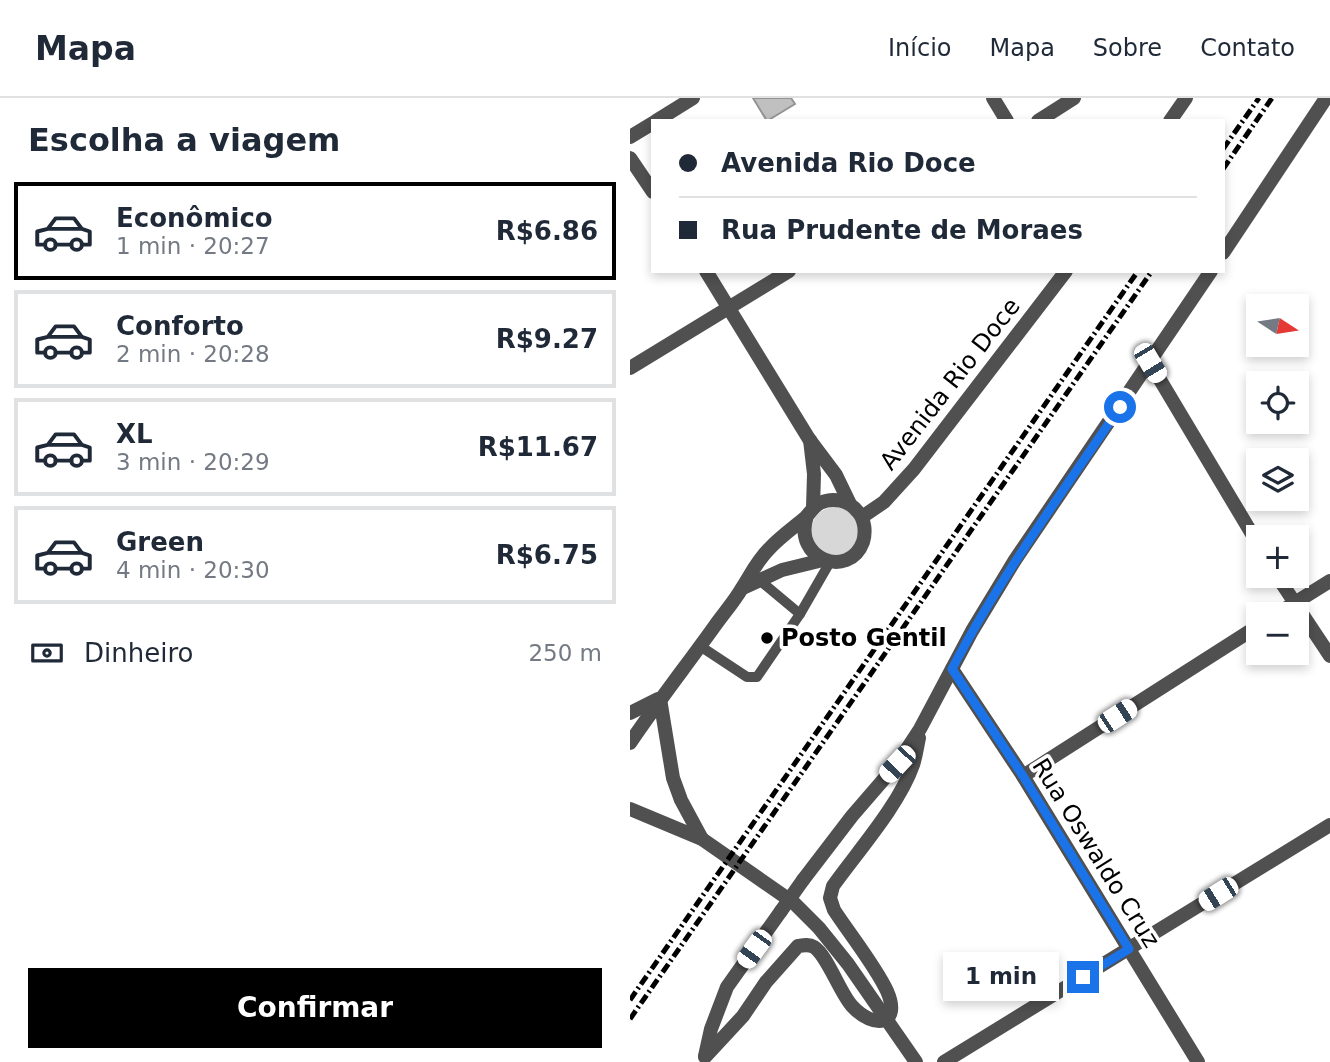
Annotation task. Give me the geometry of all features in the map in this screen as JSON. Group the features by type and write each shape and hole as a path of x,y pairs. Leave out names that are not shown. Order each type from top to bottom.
{"street":[{"path":"659,119 693,98"},
{"path":"993,98 1006,119"},
{"path":"1041,119 1074,98"},
{"path":"1171,119 1186,98"},
{"path":"1225,250 1326,98"},
{"path":"630,137 651,124"},
{"path":"630,158 651,189"},
{"path":"707,273 809,439 836,475 850,504 862,517 865,527 860,548 844,560 782,570 758,579 742,589"},
{"path":"630,368 786,273"},
{"name":"Avenida Rio Doce","path":"862,517 890,497 914,469 1064,273"},
{"path":"703,1059 727,987 803,880 852,816 897,764 920,729 972,631 1015,560 1210,273"},
{"path":"1150,363 1247,525"},
{"path":"809,439 814,474 810,512 804,526 807,546 826,561"},
{"path":"630,743 768,550 810,512 832,500 850,504"},
{"path":"1297,602 1330,581"},
{"path":"1309,626 1330,656"},
{"path":"1023,776 1246,634"},
{"name":"Rua Oswaldo Cruz","path":"952,669 1023,776 1198,1062"},
{"path":"630,713 660,698"},
{"path":"660,698 673,778 681,800 702,839"},
{"path":"887,1019 891,1005 887,990 834,910 830,898 833,886 907,779 914,763 920,729"},
{"path":"630,809 702,839 794,903 820,928 916,1062"},
{"path":"630,821 650,819"},
{"path":"944,1062 1330,824"},
{"path":"703,1059 743,1016 791,951 805,944 818,951 849,1003 861,1015 872,1022 887,1019"}],"lane":[{"path":"700,646 747,677 757,677 800,614 826,561"},
{"path":"758,579 800,614"}],"shaded area":[{"path":"835,507 852,514 859,531 852,548 835,555 818,548 811,531 818,514"}],"building":[{"path":"753,98 791,98 795,104 770,119 766,119"}],"railway":[{"path":"1225,146 1259,98"},
{"path":"1225,166 1272,98"},
{"path":"630,1000 1137,273"},
{"path":"630,1019 1151,273"}],"place":[{"name":"Posto Gentil","path":"767,638"}],"route":[{"path":"1083,977 1129,949 1023,776 952,669 1015,560 1120,407"}]}
